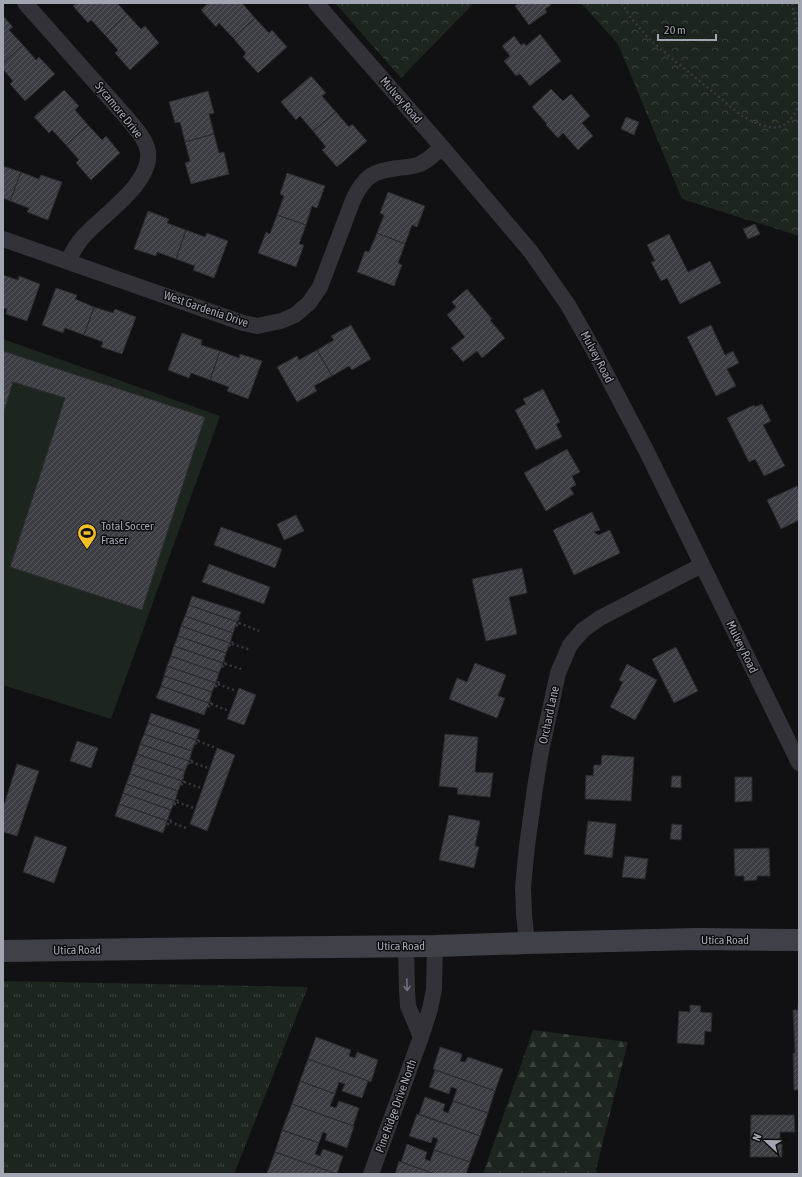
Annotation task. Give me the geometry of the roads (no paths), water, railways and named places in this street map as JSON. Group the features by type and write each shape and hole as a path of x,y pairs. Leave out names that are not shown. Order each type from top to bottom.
{"main road":[{"name":"Utica Road","path":"3,952 435,946 697,939 799,940"}],"street":[{"name":"Sycamore Drive","path":"25,3 138,131 148,151 148,160 144,173 137,185 85,235 74,249 68,261"},
{"name":"Mulvey Road","path":"316,3 442,147 531,252 568,305 646,450 799,763"},
{"name":"West Gardenia Drive","path":"3,238 243,323 256,326 281,321 295,315 309,303 320,287 358,188 367,178 378,172 419,164 429,159 442,147"},
{"name":"Orchard Lane","path":"527,943 523,887 535,788 541,751 558,673 570,645 583,630 600,618 702,565"},
{"path":"406,946 408,1006 421,1037"},
{"name":"Pine Ridge Drive North","path":"371,1174 430,1009 434,989 435,946"}],"place":[{"name":"Total Soccer Fraser","path":"87,550"}]}
